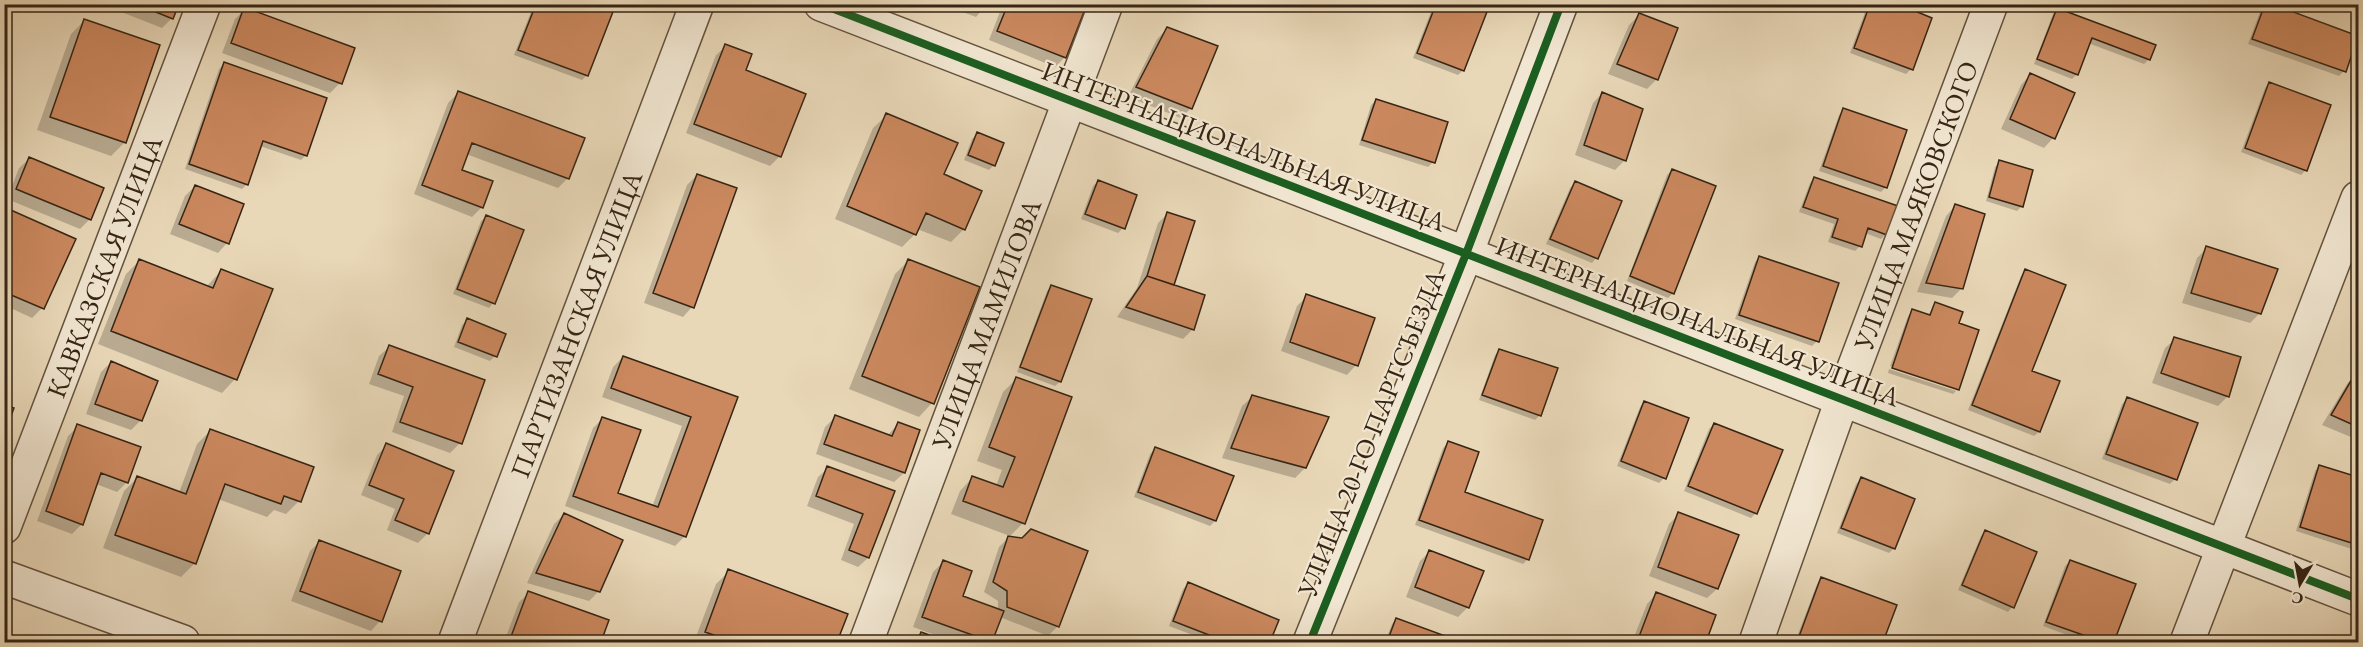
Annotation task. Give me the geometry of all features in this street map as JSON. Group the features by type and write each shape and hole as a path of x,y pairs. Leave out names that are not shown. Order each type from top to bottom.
{"street":[{"name":"КАВКАЗСКАЯ УЛИЦА","path":"4,527 204,4"},
{"name":"ПАРТИЗАНСКАЯ УЛИЦА","path":"455,642 697,4"},
{"name":"ИНТЕРНАЦИОНАЛЬНАЯ УЛИЦА","path":"821,4 2358,599"},
{"name":"УЛИЦА МАМИЛОВА","path":"866,642 1106,4"},
{"name":"УЛИЦА 20-ГО ПАРТСЪЕЗДА","path":"1311,642 1466,254 1561,4"},
{"name":"УЛИЦА МАЯКОВСКОГО","path":"1756,642 1842,400 1990,4"},
{"path":"2187,642 2226,548 2358,198"},
{"path":"4,577 183,642"}],"building":[{"path":"136,4 179,4 173,19"},
{"path":"536,4 616,4 588,76 518,50"},
{"path":"1008,4 1087,4 1066,58 997,31"},
{"path":"1436,4 1490,4 1464,71 1417,53"},
{"path":"1870,4 1898,4 1932,18 1913,70 1854,48"},
{"path":"2265,4 2272,4 2358,36 2346,72 2252,39"},
{"path":"244,7 355,48 342,84 231,43"},
{"path":"2057,8 2156,45 2150,60 2092,38 2078,75 2037,59"},
{"path":"1639,13 1678,28 1658,80 1617,64"},
{"path":"84,19 160,45 126,143 50,117"},
{"path":"1167,27 1218,46 1192,109 1136,87"},
{"path":"725,44 752,54 746,70 806,94 781,157 694,124"},
{"path":"224,62 327,98 307,156 263,141 248,185 189,164"},
{"path":"2030,73 2075,93 2055,139 2010,119"},
{"path":"2269,82 2331,105 2307,171 2245,148"},
{"path":"458,91 585,138 569,179 472,143 462,170 493,181 483,208 422,185"},
{"path":"1602,92 1643,109 1626,161 1584,145"},
{"path":"1376,99 1448,122 1435,163 1362,140"},
{"path":"1843,108 1907,130 1887,188 1823,166"},
{"path":"886,113 958,143 944,174 982,191 965,230 926,213 916,235 847,206"},
{"path":"977,132 1004,143 995,166 968,155"},
{"path":"29,157 104,188 91,220 16,189"},
{"path":"1999,160 2033,170 2023,207 1989,197"},
{"path":"1672,169 1716,186 1674,294 1630,276"},
{"path":"697,174 737,188 694,308 653,293"},
{"path":"1814,177 1898,206 1887,235 1868,228 1862,247 1832,237 1838,219 1803,207"},
{"path":"1098,180 1137,195 1125,229 1085,214"},
{"path":"1575,181 1622,201 1598,259 1550,239"},
{"path":"195,185 244,204 229,244 179,224"},
{"path":"1955,204 1985,214 1963,289 1926,283"},
{"path":"4,207 76,239 44,309 4,292"},
{"path":"1167,212 1195,221 1174,285 1147,276"},
{"path":"486,215 524,230 495,304 457,289"},
{"path":"2206,246 2278,269 2261,314 2191,293"},
{"path":"1759,256 1839,283 1819,342 1739,315"},
{"path":"139,259 213,288 221,269 273,289 237,380 111,331"},
{"path":"908,259 980,287 934,404 862,376"},
{"path":"2025,269 2066,285 2032,371 2060,381 2040,432 1972,405"},
{"path":"1147,276 1205,295 1194,330 1126,307"},
{"path":"1051,285 1092,299 1061,382 1020,367"},
{"path":"1306,294 1375,318 1358,366 1290,342"},
{"path":"1935,302 1963,312 1959,323 1979,330 1959,390 1892,368 1912,309 1930,315"},
{"path":"467,318 506,334 497,357 458,342"},
{"path":"2174,337 2241,357 2229,397 2161,373"},
{"path":"389,345 485,380 462,444 400,422 413,387 378,374"},
{"path":"1499,349 1558,368 1541,416 1482,395"},
{"path":"623,356 738,397 686,537 573,496 602,417 641,430 618,493 658,507 691,417 611,388"},
{"path":"111,361 158,381 142,421 95,404"},
{"path":"2356,372 2358,373 2358,427 2331,415"},
{"path":"1016,377 1072,397 1025,524 963,501 972,476 1003,487 1015,457 989,447"},
{"path":"1252,395 1329,417 1306,468 1231,448"},
{"path":"2127,397 2198,423 2177,480 2106,454"},
{"path":"1644,401 1689,418 1666,479 1621,461"},
{"path":"4,405 14,408 4,435"},
{"path":"835,415 892,436 898,422 920,430 905,473 824,444"},
{"path":"1714,423 1783,450 1757,514 1688,486"},
{"path":"77,424 141,447 128,483 101,473 83,525 46,511"},
{"path":"210,429 314,467 301,502 284,496 281,504 225,484 196,564 115,535 137,476 186,494"},
{"path":"1448,441 1479,452 1465,492 1543,520 1529,560 1419,520"},
{"path":"386,443 454,471 429,534 395,520 404,499 369,485"},
{"path":"1155,447 1234,476 1216,521 1138,492"},
{"path":"2319,465 2358,477 2358,545 2300,527"},
{"path":"827,466 895,491 869,558 849,550 863,514 816,496"},
{"path":"1861,477 1915,499 1895,549 1841,528"},
{"path":"1678,512 1739,535 1718,589 1658,567"},
{"path":"564,513 623,540 600,592 536,573"},
{"path":"1031,529 1088,551 1059,627 1007,607 1007,591 993,582 1008,536 1022,538"},
{"path":"1985,530 2037,552 2014,608 1962,585"},
{"path":"319,540 401,571 382,622 300,591"},
{"path":"1429,550 1484,571 1469,608 1415,587"},
{"path":"943,560 972,571 963,596 1004,611 992,642 922,617"},
{"path":"2070,560 2136,584 2114,642 2103,642 2046,622"},
{"path":"728,569 848,614 837,642 734,642 705,632"},
{"path":"1821,577 1897,605 1883,642 1797,642"},
{"path":"1188,582 1279,620 1270,642 1227,642 1173,621"},
{"path":"528,591 609,620 601,642 509,642"},
{"path":"1656,592 1716,615 1706,642 1637,642"},
{"path":"1396,618 1459,641 1387,642"},
{"path":"921,632 949,642 917,642"}],"cycle path":[{"path":"821,4 2358,599"},
{"path":"1310,642 1466,254 1561,4"}]}
